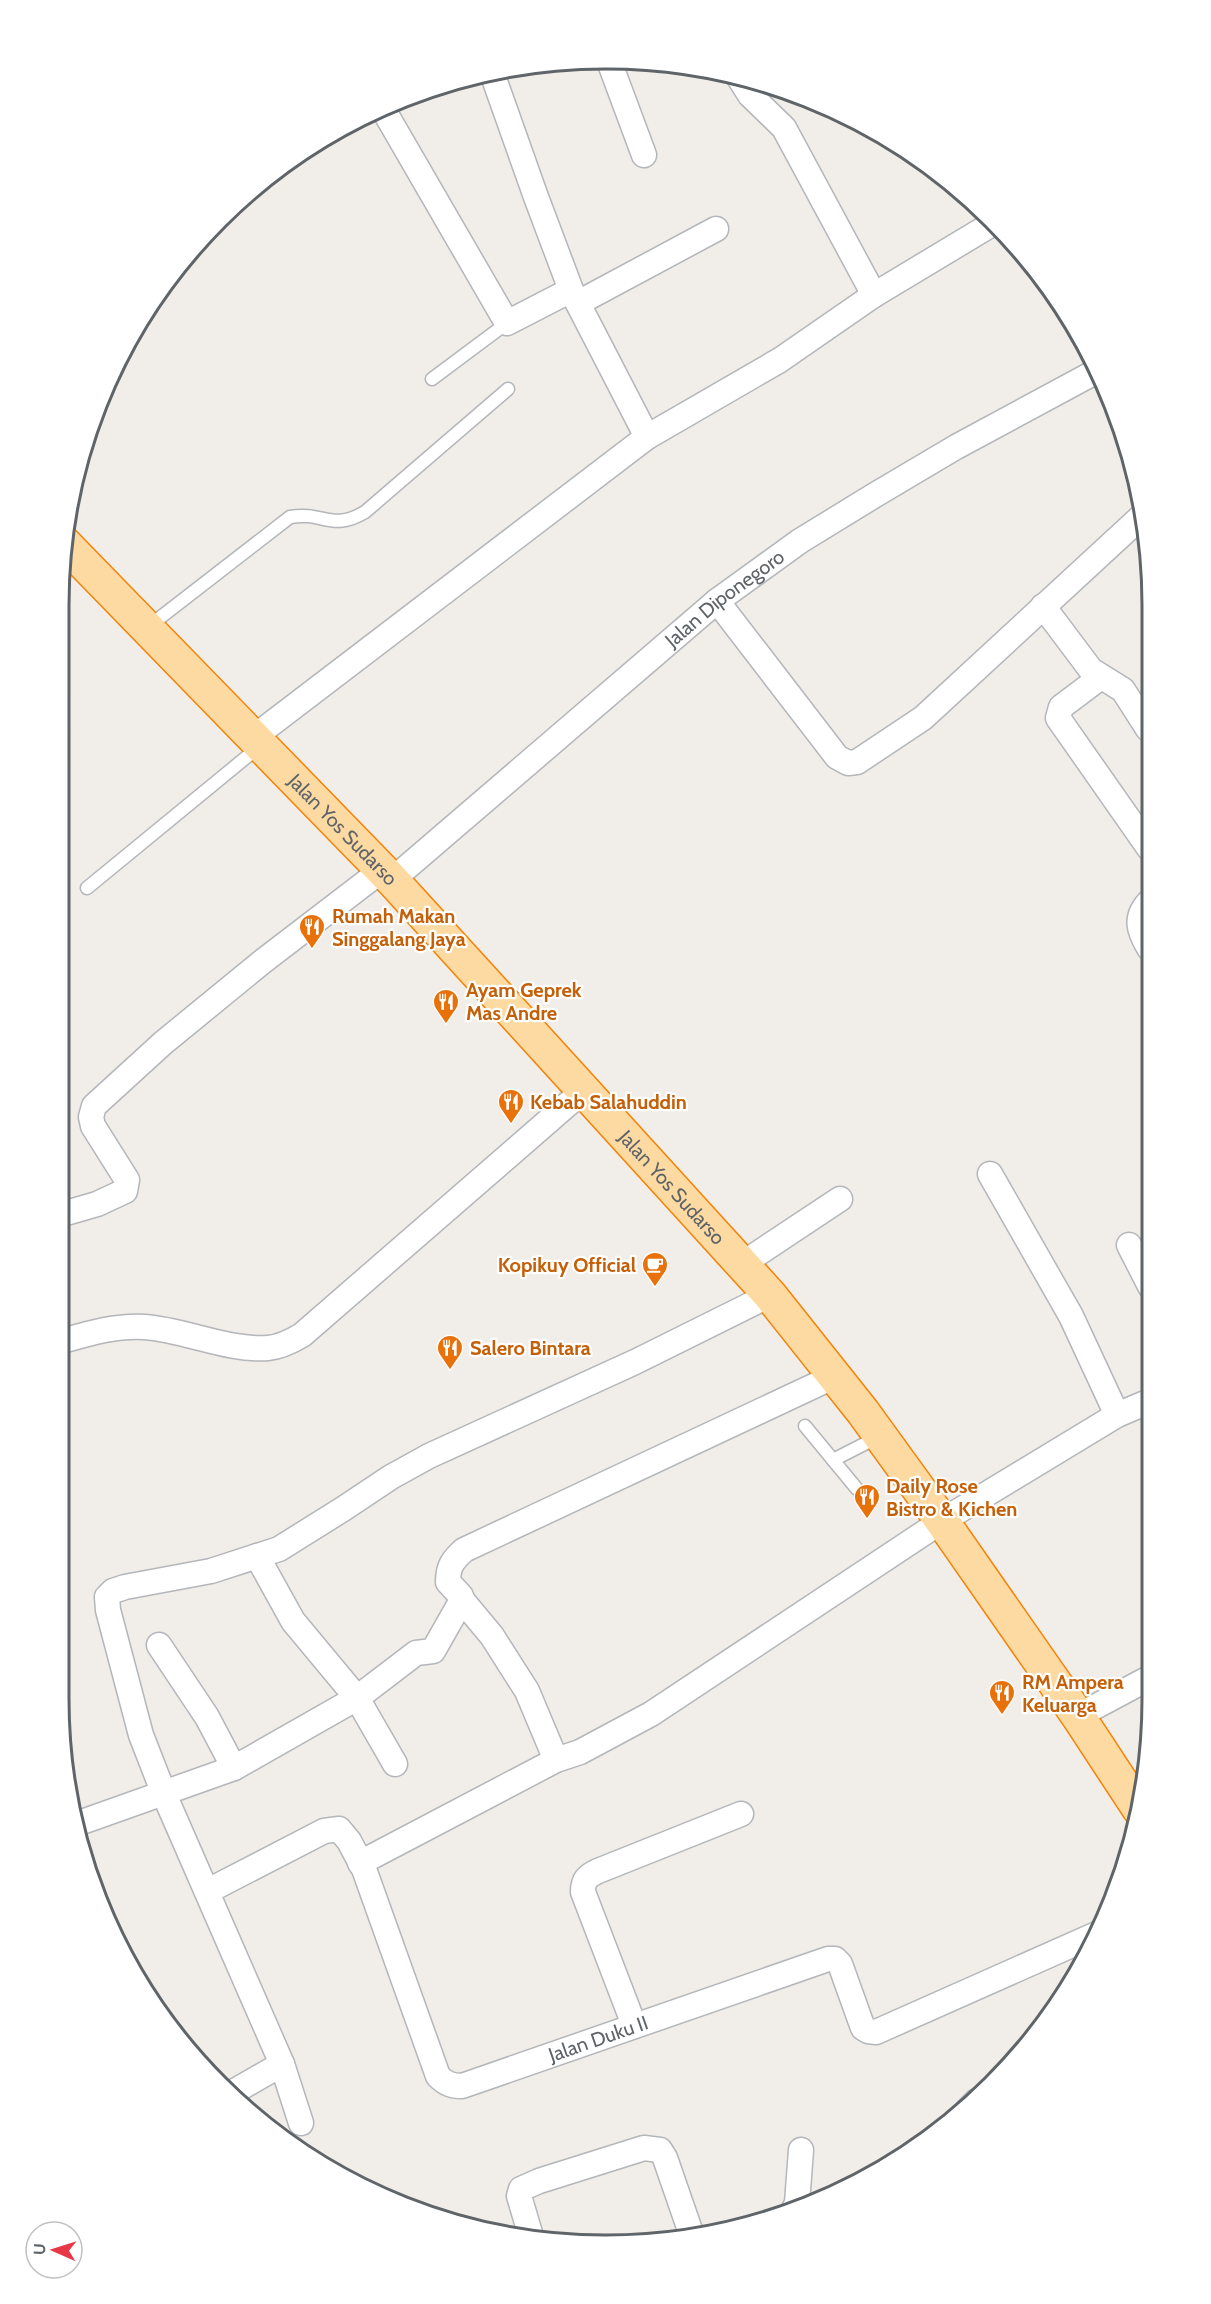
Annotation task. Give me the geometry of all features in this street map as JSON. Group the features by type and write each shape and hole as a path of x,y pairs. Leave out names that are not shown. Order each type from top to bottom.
{"highway":[{"name":"Jalan Yos Sudarso","path":"72,554 387,875 770,1295 835,1376 942,1521 1078,1716 1133,1799"}],"street":[{"path":"612,69 644,155"},
{"path":"495,80 575,297 647,437"},
{"path":"746,87 784,128 874,295"},
{"path":"387,116 507,323 575,297 716,229"},
{"path":"258,741 647,437 780,360 874,295 986,227"},
{"name":"Jalan Diponegoro","path":"69,1212 98,1204 126,1191 127,1180 93,1126 91,1117 94,1106 163,1043 262,962 387,875 717,601 800,541 956,447 1090,375"},
{"path":"717,601 837,757 848,763 857,762 922,718 1135,522"},
{"path":"1043,606 1084,662 1101,677 1123,690 1142,720"},
{"path":"1101,677 1061,707 1058,718 1142,838"},
{"path":"1142,913 1138,919 1142,934"},
{"path":"69,1339 93,1332 125,1327 166,1330 249,1348 270,1348 288,1342 302,1335 584,1090"},
{"path":"990,1173 1071,1317 1117,1416"},
{"path":"742,1264 840,1199"},
{"path":"1129,1245 1142,1270"},
{"path":"301,2123 282,2064 164,1794 134,1713 108,1611 107,1597 113,1591 125,1587 211,1571 279,1549 391,1477 429,1456 634,1362 770,1295"},
{"path":"556,1760 527,1691 492,1636 462,1600 462,1596 448,1582 448,1572 452,1562 464,1550 835,1376"},
{"path":"360,1863 556,1760 580,1752 651,1714 942,1521 1117,1416 1142,1405"},
{"path":"257,1556 293,1621 357,1698 395,1764"},
{"path":"83,1822 234,1768 357,1698 416,1653 433,1652 462,1600"},
{"path":"159,1645 207,1718 234,1768"},
{"path":"1078,1716 1142,1682"},
{"path":"634,2025 583,1892 583,1882 588,1875 741,1814"},
{"name":"Jalan Duku II","path":"208,1891 331,1829 339,1829 344,1833 360,1863 438,2076 453,2086 462,2086 828,1959 835,1959 840,1964 863,2028 876,2032 1085,1939"},
{"path":"238,2089 282,2064"},
{"path":"529,2229 519,2196 521,2189 539,2181 644,2148 660,2150 665,2158 689,2228"},
{"path":"797,2199 801,2150"}],"lane":[{"path":"432,379 507,323"},
{"path":"147,628 290,518 307,514 337,522 351,521 365,512 508,389"},
{"path":"87,888 258,741"},
{"path":"805,1426 856,1489"},
{"path":"833,1460 880,1436"}],"place":[{"name":"Rumah Makan Singgalang Jaya","path":"312,950"},
{"name":"Ayam Geprek Mas Andre","path":"446,1025"},
{"name":"Kebab Salahuddin","path":"511,1125"},
{"name":"Kopikuy Official","path":"655,1288"},
{"name":"Salero Bintara","path":"450,1371"},
{"name":"Daily Rose Bistro & Kichen","path":"867,1520"},
{"name":"RM Ampera Keluarga","path":"1002,1716"}]}
